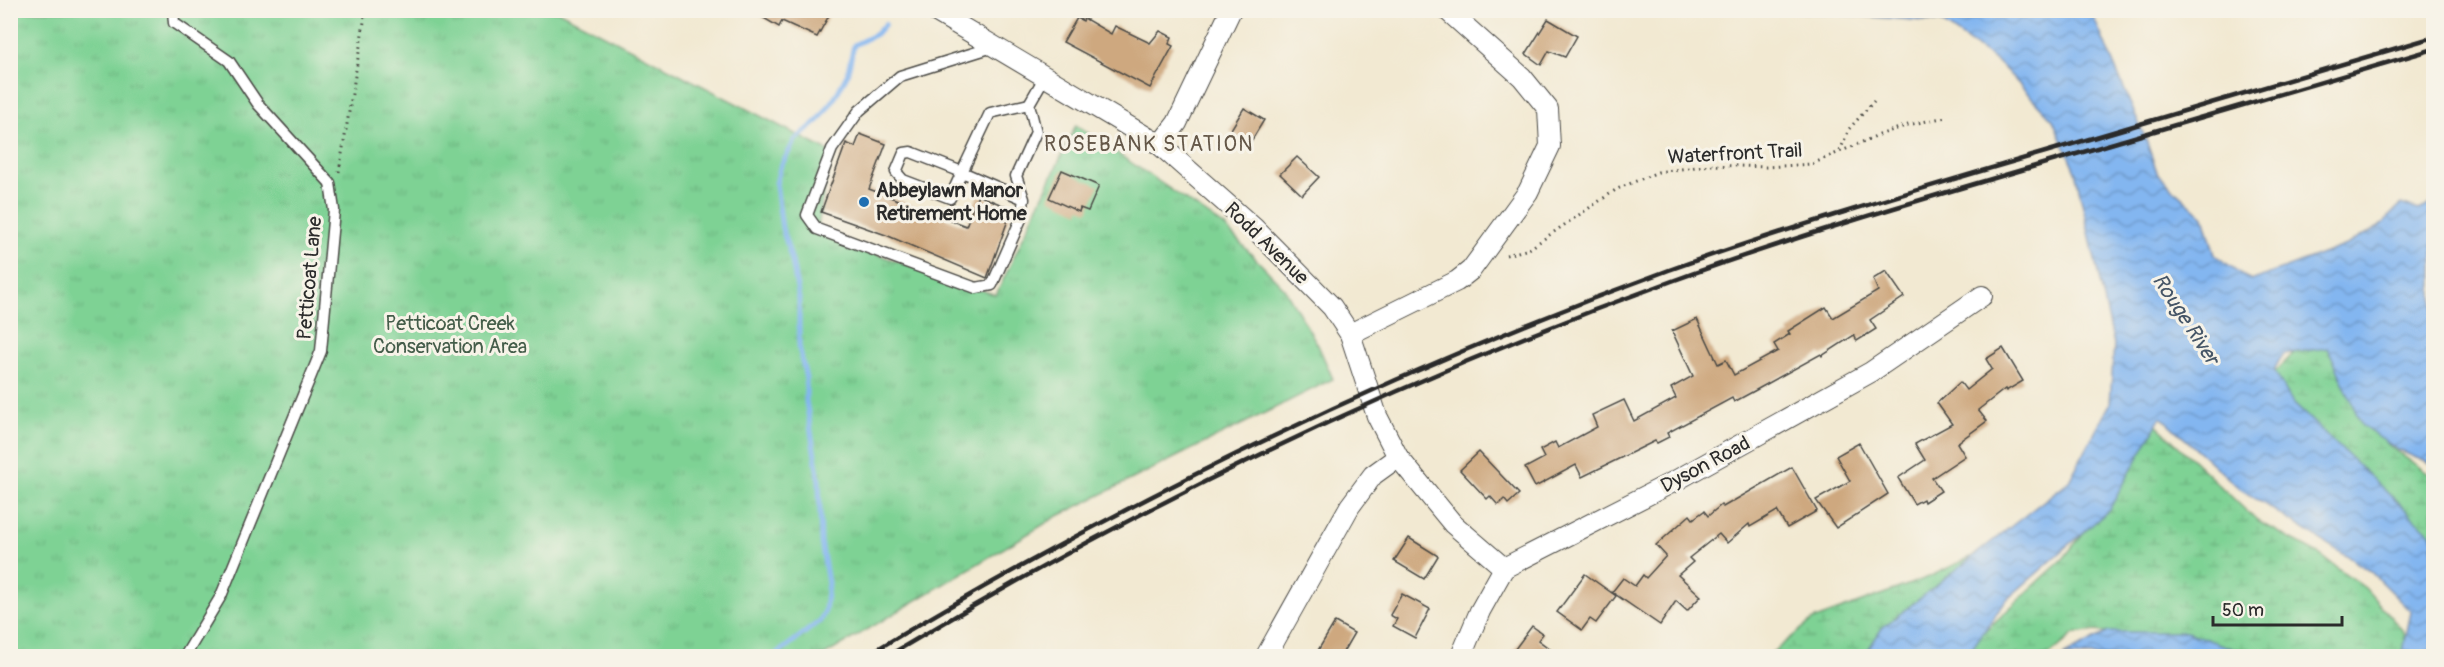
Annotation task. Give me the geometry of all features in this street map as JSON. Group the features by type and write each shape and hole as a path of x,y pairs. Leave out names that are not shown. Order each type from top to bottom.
{"street":[{"name":"Rodd Avenue","path":"933,10 1160,145 1269,243 1332,307 1350,334 1377,416 1398,457 1453,524 1504,568"},
{"path":"1160,145 1177,123 1231,10"},
{"path":"1350,334 1457,281 1471,270 1528,192 1550,146 1548,109 1522,77 1447,10"},
{"name":"Dyson Road","path":"1504,568 1675,481 1871,372 1982,296"},
{"path":"1266,657 1350,506 1373,475 1398,457"},
{"path":"1461,657 1480,611 1504,568"}],"lane":[{"name":"Petticoat Lane","path":"173,10 174,22 230,61 258,104 330,183 334,210 321,351 221,596 185,657"},
{"path":"993,47 900,76 859,111 832,149 807,215 817,229 976,288 992,285 1021,219 1024,199 1016,176 1036,132 1029,104 1044,78"},
{"path":"1024,199 962,172 911,153 904,153 896,172 903,180 950,198 962,172 990,113 1029,104"}],"path":[{"path":"339,175 366,10"},
{"path":"1840,151 1849,129 1874,101"},
{"name":"Waterfront Trail","path":"1503,256 1528,249 1617,189 1658,172 1711,165 1766,167 1812,164 1908,125 1946,117"}],"green space":[{"name":"Petticoat Creek Conservation Area","path":"10,11 558,11 830,152 817,234 996,295 1076,125 1224,226 1284,288 1318,345 1333,379 1056,517 823,656 11,656"},
{"path":"2332,327 2348,382 2389,446 2433,477 2433,566 2263,384 2311,336"},
{"path":"2150,419 2257,521 2320,555 2365,588 2404,632 2408,656 2216,656 2181,643 2096,631 2074,634 2048,656 1958,656 2063,559 2124,481"},
{"path":"2025,531 1883,656 1768,656 1813,620 1929,577"}],"water":[{"name":"Rouge River","path":"1792,11 2091,11 2146,140 2158,175 2204,217 2215,255 2251,281 2346,245 2379,227 2401,204 2419,210 2433,203 2433,465 2398,450 2362,426 2328,348 2283,354 2274,370 2293,403 2433,536 2433,656 2402,656 2411,612 2369,570 2240,489 2161,417 2109,510 2005,601 1967,656 1864,656 1882,628 2069,481 2110,404 2114,344 2075,171 2053,120 1998,62 1941,22"},
{"path":"2108,632 2187,632 2253,656 2063,656"}],"building":[{"path":"750,10 832,10 817,37 782,21 779,27"},
{"path":"1077,18 1083,21 1084,18 1111,34 1115,26 1150,43 1160,31 1172,37 1169,44 1173,46 1150,88 1063,42"},
{"path":"1548,19 1577,36 1565,57 1549,51 1541,65 1526,54"},
{"path":"1244,108 1264,120 1250,143 1230,131"},
{"name":"Abbeylawn Manor Retirement Home","path":"860,134 886,144 869,189 966,226 978,195 1012,209 987,278 886,235 821,212 846,143 855,147"},
{"path":"1297,157 1319,177 1302,195 1280,174"},
{"path":"1062,170 1099,186 1088,211 1080,208 1079,212 1049,198"},
{"path":"1886,271 1904,297 1870,320 1876,329 1857,341 1854,335 1822,356 1821,354 1734,402 1732,398 1667,433 1669,437 1657,443 1655,441 1582,477 1576,465 1535,487 1525,468 1544,458 1540,450 1555,442 1558,448 1597,427 1592,415 1624,400 1634,421 1676,398 1671,388 1693,376 1672,331 1697,319 1718,364 1726,360 1734,375 1778,351 1774,344 1790,334 1788,331 1826,307 1833,318 1878,291 1873,279"},
{"path":"2003,348 2023,381 2006,391 2005,389 1978,410 1987,421 1957,443 1965,456 1932,478 1941,491 1924,502 1923,499 1914,504 1898,478 1925,460 1915,444 1952,424 1937,403 1960,382 1966,390 1992,369 1986,359"},
{"path":"1859,443 1888,494 1836,528 1816,500 1850,481 1836,456"},
{"path":"1479,452 1519,494 1508,504 1504,499 1498,505 1490,496 1487,499 1460,470"},
{"path":"1792,467 1817,511 1787,528 1777,511 1750,527 1749,524 1727,543 1719,534 1689,558 1693,562 1678,575 1701,596 1687,611 1676,601 1660,625 1612,592 1623,578 1635,586 1643,575 1646,578 1666,556 1656,545 1690,515 1693,519 1704,511 1708,516 1721,505 1723,507"},
{"path":"1409,538 1438,556 1424,579 1394,561"},
{"path":"1585,574 1616,596 1596,623 1590,619 1582,630 1557,612"},
{"path":"1402,594 1430,609 1415,638 1393,626 1397,619 1390,615"},
{"path":"1335,622 1354,633 1340,657 1314,657"},
{"path":"1532,626 1543,634 1538,640 1561,657 1509,657"}],"waterway":[{"path":"774,656 820,621 825,611 828,583 821,542 819,480 806,401 806,379 799,346 799,299 792,261 782,228 776,184 780,168 795,140 819,120 834,99 847,75 854,45 876,34 885,24"}],"railway":[{"path":"866,656 1060,545 1258,443 1359,396 1565,310 1669,270 1808,223 2434,37"},
{"path":"888,656 1077,548 1271,449 1469,360 1570,319 1763,249 1855,220 2434,49"}],"place":[{"name":"Abbeylawn Manor Retirement Home","path":"864,202"}],"district":[{"name":"ROSEBANK STATION","path":"1149,144"}]}
